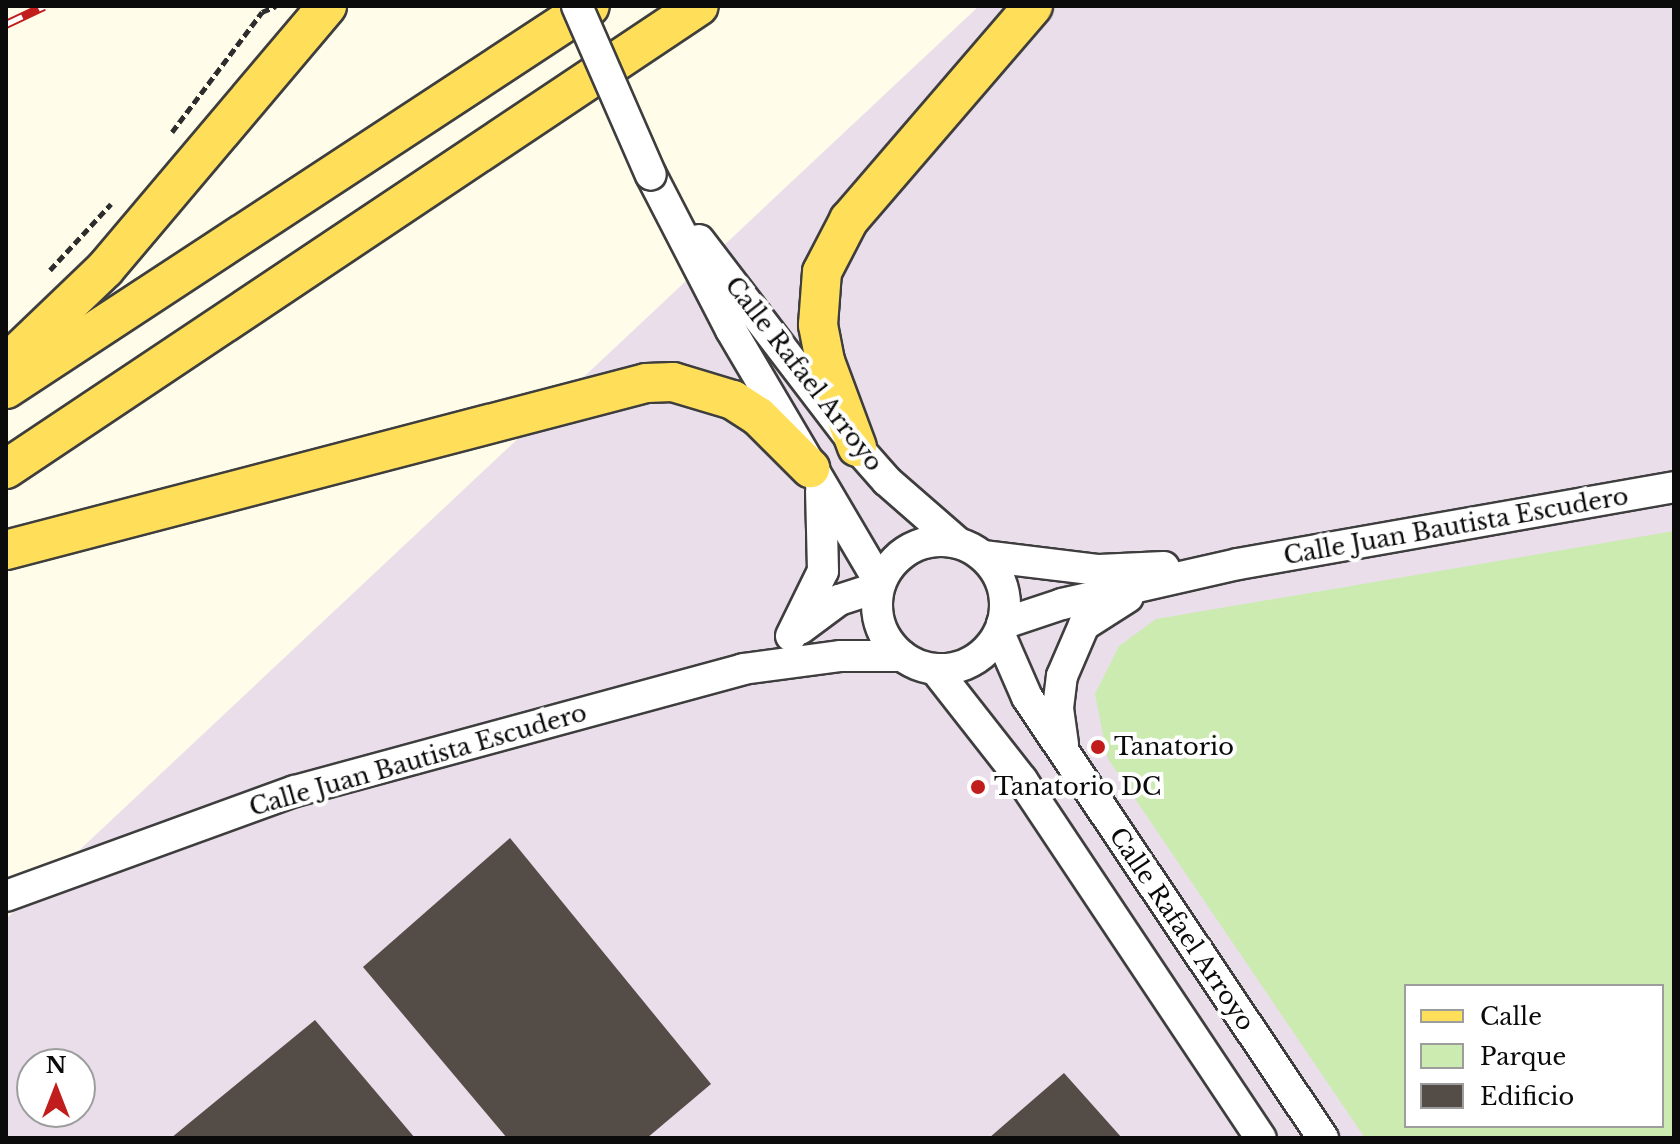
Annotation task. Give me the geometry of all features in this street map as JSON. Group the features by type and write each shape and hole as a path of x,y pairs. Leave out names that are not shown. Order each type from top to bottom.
{"main road":[{"path":"6,364 115,258 327,6"},
{"path":"6,389 590,6"},
{"path":"6,469 699,6"},
{"path":"857,447 825,361 818,325 822,272 849,220 1033,6"},
{"path":"6,550 646,383 673,382 733,400 758,416 815,475"}],"street":[{"name":"Calle Rafael Arroyo","path":"577,6 657,185 731,330 879,585"},
{"name":"Calle Rafael Arroyo","path":"657,185 857,447 887,481 970,549"},
{"path":"791,636 823,571 815,475"},
{"name":"Calle Juan Bautista Escudero","path":"1001,629 1074,601 1153,586 1238,564 1674,487"},
{"path":"911,547 970,549 1002,583 1001,629 965,665 935,669 902,656 888,643 877,619 879,585 896,558 911,547"},
{"name":"Calle Juan Bautista Escudero","path":"970,549 1099,570 1238,564"},
{"name":"Calle Juan Bautista Escudero","path":"743,669 839,600 879,585"},
{"path":"1065,753 1058,708 1062,676 1084,625 1113,603 1153,586"},
{"name":"Calle Rafael Arroyo","path":"1001,629 1013,670 1065,753 1321,1136"},
{"name":"Calle Juan Bautista Escudero","path":"6,896 295,791 743,669 841,656 902,656"},
{"name":"Calle Rafael Arroyo","path":"935,669 1022,780 1261,1138"}],"path":[{"path":"166,140 262,12 276,6"},
{"path":"46,274 117,198"}],"shaded area":[{"path":"979,6 1674,6 1674,1138 6,1138 6,919"}],"green space":[{"path":"1674,531 1674,1138 1365,1138 1108,759 1095,694 1119,646 1156,619"}],"building":[{"path":"510,838 711,1084 647,1138 507,1138 363,967"},
{"path":"315,1020 415,1138 171,1138"},
{"path":"1064,1073 1122,1138 989,1138"}],"railway":[{"path":"6,24 44,6"}],"place":[{"name":"Tanatorio","path":"1098,747"},
{"name":"Tanatorio DC","path":"978,787"}]}
